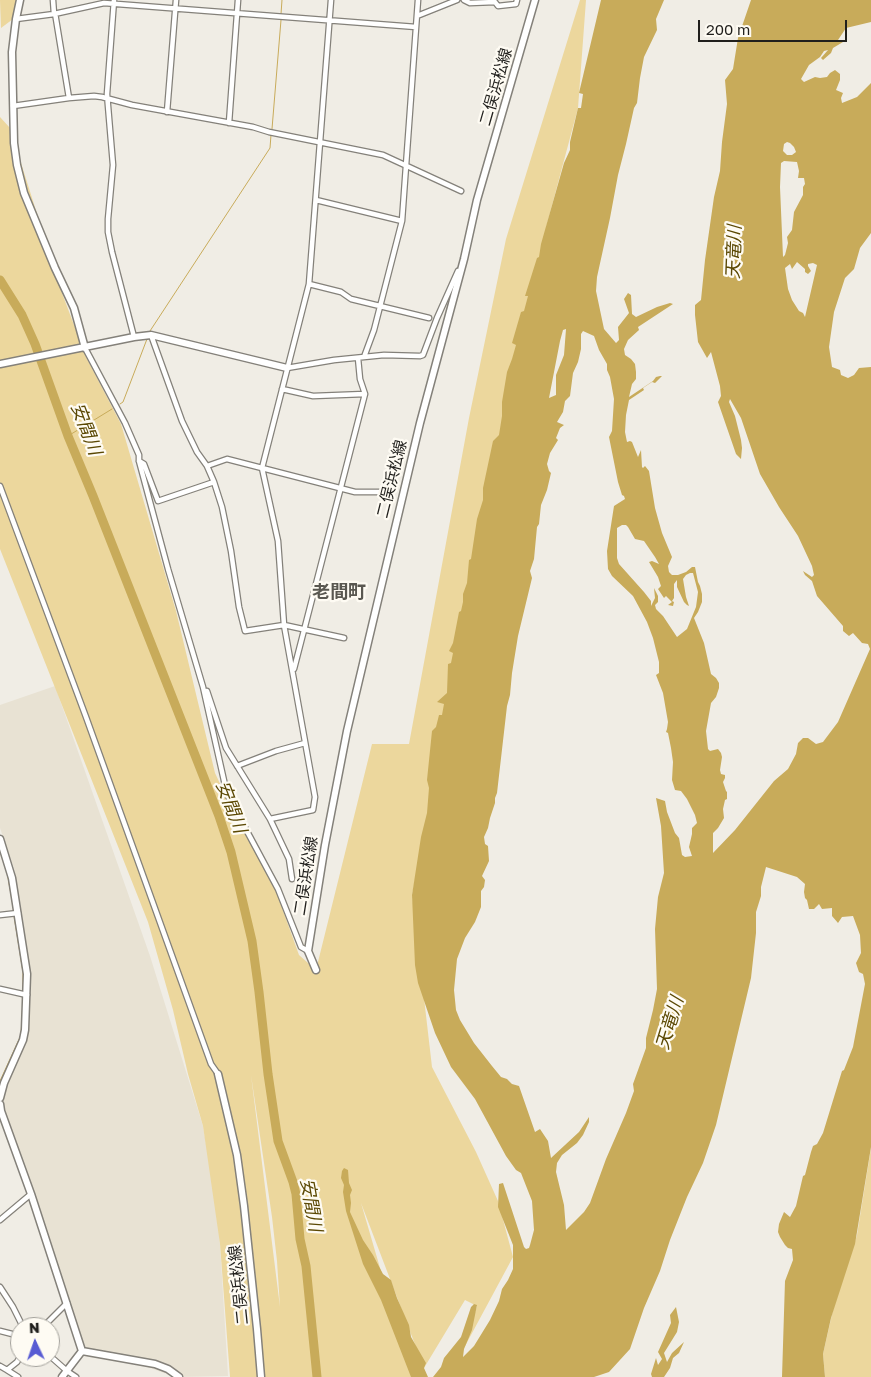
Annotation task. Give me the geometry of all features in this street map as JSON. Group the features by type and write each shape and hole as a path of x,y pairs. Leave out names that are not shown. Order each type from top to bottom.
{"street":[{"path":"20,0 12,52 13,106 16,165 24,193 74,308 85,348 125,423 139,455 168,570 200,676 227,794 278,889 301,947 308,951 316,970"},
{"path":"53,0 69,98"},
{"path":"167,112 176,0"},
{"path":"228,122 238,0"},
{"path":"270,819 313,810 316,796 284,625 280,552 262,468 309,284 331,0"},
{"path":"293,672 365,394 360,379 361,358 374,330 402,222 418,0"},
{"path":"417,16 457,0"},
{"path":"464,0 470,3 495,2 498,6 516,4 517,0"},
{"name":"二俣浜松線","path":"308,951 325,844 347,731 405,480 464,259 477,200 535,0"},
{"path":"16,19 55,14 114,2 176,9 416,27"},
{"path":"114,2 107,99 112,165 108,232 134,337"},
{"path":"13,106 94,96 167,112 253,126 269,132 383,155 461,191"},
{"path":"316,200 402,222"},
{"path":"0,364 151,335 287,368 334,360 384,355 420,356 423,355 437,318 464,259"},
{"path":"309,284 341,292 351,299 429,318"},
{"path":"151,335 182,421 214,482 224,517 245,631 284,625 344,638"},
{"path":"282,389 313,396 365,394"},
{"path":"207,466 227,459 356,492 388,492"},
{"path":"139,461 144,464 158,501 214,482"},
{"path":"0,486 211,1064 218,1074"},
{"path":"200,676 226,748 270,819 289,859 292,879"},
{"path":"237,766 276,751 305,743"},
{"path":"0,839 10,869 27,974 23,1040 4,1083 0,1098"},
{"path":"0,915 18,913"},
{"path":"0,989 27,995"},
{"name":"二俣浜松線","path":"218,1074 237,1155 256,1320 260,1377"},
{"path":"0,1104 1,1112 31,1194 82,1351"},
{"path":"0,1220 31,1194"},
{"path":"0,1287 18,1317"},
{"path":"53,1317 67,1303"},
{"path":"76,1377 64,1374 82,1351"},
{"path":"82,1351 155,1364 168,1369 179,1377"},
{"path":"0,1366 18,1377"},
{"path":"7,1370 11,1367"}],"shaded area":[{"path":"0,0 16,0 13,19 1,28"},
{"path":"580,0 586,0 578,108 547,224 412,895 432,1067 476,1152 498,1201 513,1257 464,1348 477,1306 465,1300 424,1368 361,1203 412,1377 230,1377 220,1244 203,1126 188,1074 173,1010 148,922 0,549 0,117 10,128 62,293 86,357 121,424 176,611 215,773 276,891 299,955 316,970 372,744 409,744 469,418 506,239","holes":["251,1075 272,1217 280,1307"]},
{"path":"55,686 150,956 203,1126 218,1212 228,1376 175,1377 139,1364 80,1354 1,1111 0,1100 25,1030 24,926 14,868 0,828 0,705"},
{"path":"871,1148 871,1377 825,1377 823,1354 833,1310 857,1235"}],"water":[{"name":"天竜川","path":"601,0 664,0 656,19 657,30 644,57 637,103 634,108 618,175 597,277 596,291 604,329 616,343 619,340 618,327 629,313 624,299 628,293 631,295 632,314 636,317 657,307 670,303 673,304 638,327 639,330 628,340 624,349 625,355 635,364 636,372 636,379 632,384 629,397 656,377 662,376 655,383 652,382 629,400 625,432 627,442 632,442 638,457 641,450 642,467 645,466 649,471 655,508 662,533 672,557 668,566 669,572 672,575 678,575 695,567 702,594 702,602 694,618 704,643 711,674 719,683 716,697 711,703 706,731 708,749 710,751 718,749 721,753 720,770 721,774 725,775 723,782 727,792 727,799 723,809 724,818 713,833 713,853 735,830 774,781 788,769 796,754 798,743 803,738 808,738 816,744 823,742 838,722 870,649 868,644 862,643 853,633 849,636 843,631 843,626 817,596 812,581 805,575 803,571 812,577 814,575 812,566 798,536 760,474 741,418 730,399 729,402 735,416 741,440 741,459 736,454 718,402 721,396 720,386 711,352 707,358 698,342 695,305 701,300 714,197 720,171 727,104 725,80 733,69 738,38 751,0 871,0 871,22 846,28 838,40 843,42 833,48 831,53 823,60 821,58 828,50 824,51 820,57 809,65 801,79 804,82 815,77 827,77 835,70 840,74 836,90 843,93 842,103 857,97 871,83 871,233 860,248 854,269 845,278 834,312 829,347 832,367 840,370 841,375 848,378 854,375 859,368 871,367 871,1147 855,1244 831,1318 823,1354 825,1377 782,1377 785,1281 793,1260 792,1249 785,1245 778,1232 784,1212 790,1217 796,1206 813,1146 817,1144 823,1133 842,1071 853,1047 865,984 863,974 859,972 856,963 861,953 860,935 853,916 842,917 838,923 832,916 832,908 822,909 819,904 814,909 809,909 804,892 805,884 797,877 766,867 756,912 756,933 751,978 716,1125 703,1163 670,1240 630,1349 609,1372 594,1377 433,1377 441,1367 444,1358 461,1337 471,1307 474,1304 477,1305 472,1330 464,1349 463,1357 474,1346 490,1320 499,1301 502,1289 513,1269 513,1245 498,1207 499,1184 503,1183 526,1249 529,1248 534,1230 532,1201 521,1173 516,1170 506,1156 475,1099 451,1067 435,1033 418,983 415,965 412,895 421,837 427,813 429,788 427,780 432,731 436,727 439,715 442,715 444,704 437,702 447,693 448,664 451,663 453,653 449,651 453,643 467,583 469,560 471,559 477,519 483,500 483,488 493,441 499,435 507,372 516,345 512,343 521,312 524,311 528,296 525,296 537,258 539,257 564,163 570,150 578,108 581,108 583,94 579,93","holes":["790,143 796,152 792,155 787,155 783,151 784,144","784,161 797,162 798,178 804,178 805,184 803,195 794,212 792,230 787,237 788,243 783,257 780,187 781,163","797,262 808,274 811,271 808,264 813,263 817,265 805,317 792,300 788,289 785,268 790,264 792,269","566,329 564,355 556,375 556,395 549,398 563,330","583,331 594,336 607,364 614,399 612,431 609,437 618,482 625,499 614,506 607,551 608,569 612,576 633,596 653,638 659,662 659,673 656,675 663,693 668,722 666,732 668,733 673,762 672,780 675,790 681,791 687,799 697,823 692,828 689,847 692,856 685,857 682,855 679,838 675,833 667,812 665,801 656,798 661,826 664,873 658,897 655,929 657,989 646,1038 646,1048 633,1084 634,1091 590,1203 566,1230 564,1205 556,1172 557,1163 562,1155 577,1143 583,1135 589,1122 589,1117 579,1132 551,1158 548,1141 540,1129 535,1132 519,1086 501,1077 474,1043 460,1020 456,1010 454,990 457,959 465,938 475,922 481,907 481,891 485,880 482,876 489,861 488,846 485,844 484,837 497,793 507,706 518,636 532,578 530,571 534,559 541,505 551,473 547,464 550,453 558,440 556,438 560,428 564,425 557,422 563,412 565,401 570,396 573,373 581,349 581,334","626,525 635,539 644,541 655,557 659,564 652,561 649,562 658,577 661,586 658,589 664,598 666,596 672,602 668,605 673,606 674,584 677,580 677,587 684,602 689,606 683,579 686,575 693,573 698,592 696,607 687,629 677,637 656,609 655,605 658,602 658,596 654,588 655,598 651,606 651,601 619,564 617,558 617,528"]},
{"path":"344,1168 348,1170 349,1183 352,1190 350,1195 350,1212 363,1240 383,1274 391,1280 409,1325 411,1337 426,1363 424,1368 428,1377 411,1377 381,1300 363,1264 346,1211 343,1192 344,1185 341,1178"},
{"path":"676,1307 679,1322 677,1332 664,1353 667,1362 672,1353 684,1342 679,1353 673,1358 670,1368 664,1377 652,1377 651,1374 656,1358 658,1365 662,1359 658,1352 671,1323 670,1315"}],"waterway":[{"path":"281,14 282,0"},
{"path":"272,129 281,20"},
{"path":"150,331 270,148 271,135"},
{"name":"安間川","path":"0,280 22,315 35,344 68,436 219,816 231,852 252,941 278,1141 296,1194 300,1239 306,1266 317,1377"},
{"path":"120,404 123,402 147,339"},
{"path":"68,436 112,409"},
{"path":"7,872 14,911"},
{"path":"14,916 23,972 23,991"},
{"path":"0,1081 21,1035 23,1000"}],"district":[{"name":"老間町","path":"339,592"}]}
